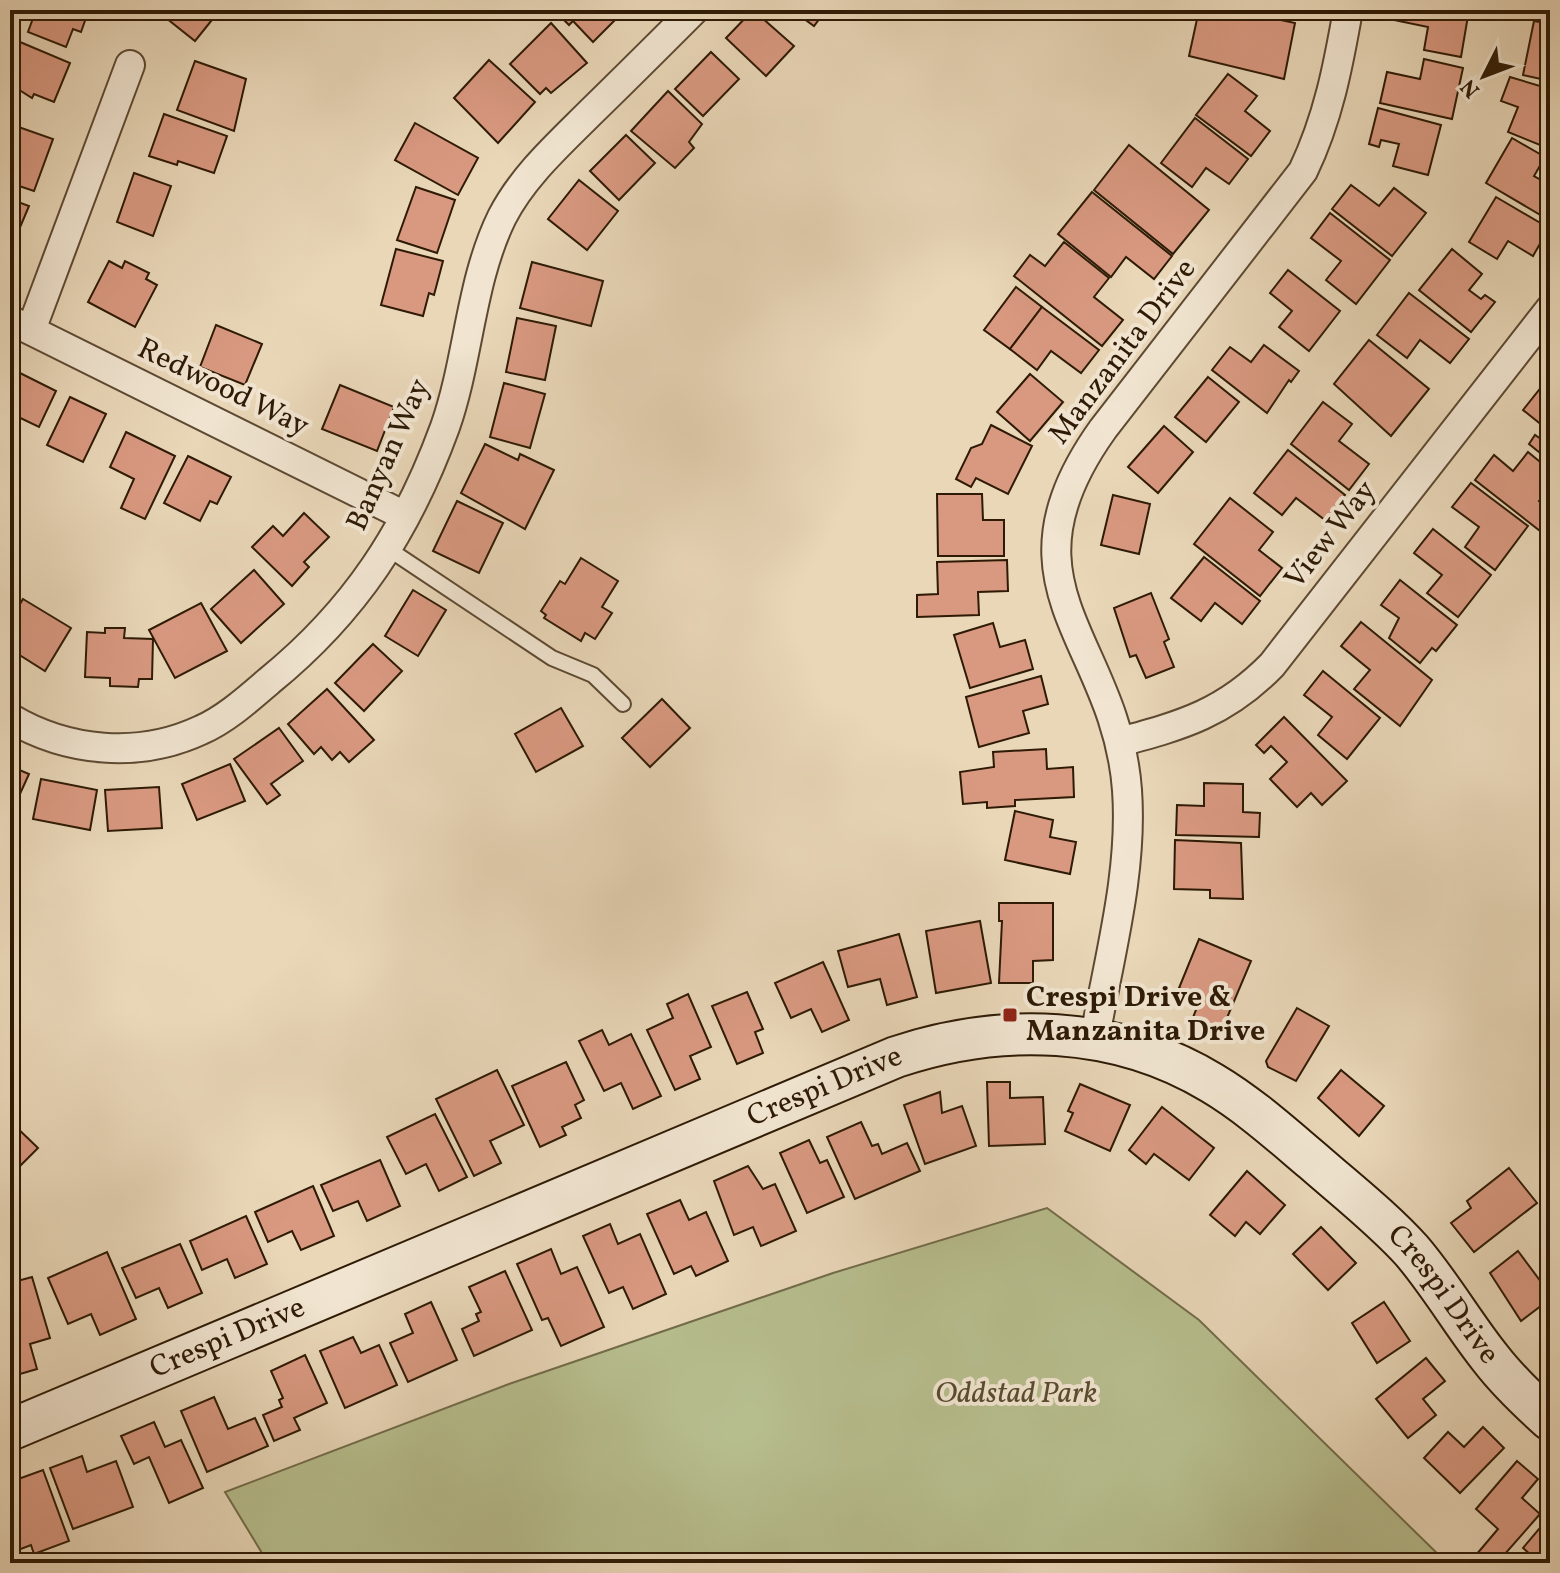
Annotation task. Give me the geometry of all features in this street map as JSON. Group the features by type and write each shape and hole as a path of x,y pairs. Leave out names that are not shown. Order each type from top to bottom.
{"street":[{"name":"Banyan Way","path":"10,718 31,731 68,743 98,748 134,748 171,742 202,730 233,711 325,632 354,600 387,548 405,516 445,426 487,255 502,217 524,182 553,150 694,10"},
{"name":"Manzanita Drive","path":"1095,1037 1124,875 1128,827 1120,742 1105,694 1067,616 1057,579 1057,536 1064,497 1080,461 1103,429 1303,171 1321,134 1333,95 1348,10"},
{"path":"20,325 130,65"},
{"name":"View Way","path":"1120,742 1180,726 1215,712 1247,691 1282,652 1550,309"},
{"name":"Redwood Way","path":"20,325 405,516"},
{"name":"Crespi Drive","path":"10,1430 896,1057 932,1045 981,1037 1052,1033 1095,1037 1177,1064 1212,1082 1275,1129 1411,1250 1491,1359 1550,1420"}],"lane":[{"path":"387,548 552,658 593,675 623,704"}],"green space":[{"name":"Oddstad Park","path":"1047,1208 1199,1320 1447,1563 268,1563 225,1492 509,1384 833,1273"}],"building":[{"path":"36,10 80,10 87,15 81,32 73,29 66,47 28,32"},
{"path":"156,10 220,10 195,41"},
{"path":"561,10 624,11 593,42 573,21 569,25 562,18 566,15"},
{"path":"753,10 794,46 766,76 726,38"},
{"path":"792,10 826,10 814,26"},
{"path":"1199,10 1234,10 1295,23 1284,79 1189,56"},
{"path":"1396,10 1469,10 1461,57 1424,50 1428,27 1394,20"},
{"path":"1534,21 1550,24 1550,81 1523,75"},
{"path":"551,23 587,63 551,93 546,88 540,94 510,64"},
{"path":"20,42 70,63 54,102 34,94 32,98 10,84 10,66"},
{"path":"711,52 739,79 703,116 675,89"},
{"path":"1424,59 1463,68 1452,119 1380,103 1387,72 1420,79"},
{"path":"489,60 535,102 498,143 454,98"},
{"path":"195,61 246,79 234,131 177,110"},
{"path":"1228,74 1257,96 1245,111 1270,131 1251,156 1196,115"},
{"path":"1510,77 1550,89 1550,149 1508,132 1518,107 1501,101"},
{"path":"668,91 702,124 689,142 694,148 675,168 631,131"},
{"path":"1378,108 1441,125 1428,175 1393,166 1399,144 1381,140 1379,147 1369,144"},
{"path":"164,114 227,136 214,173 178,161 177,165 149,156"},
{"path":"1195,118 1248,159 1229,184 1206,168 1192,187 1161,163"},
{"path":"415,123 478,158 458,195 395,160"},
{"path":"10,124 53,139 34,191 10,183"},
{"path":"626,135 655,163 619,200 590,171"},
{"path":"1512,138 1545,157 1534,176 1550,185 1549,220 1486,183"},
{"path":"1129,145 1209,210 1173,254 1094,190"},
{"path":"134,173 171,186 153,236 117,222"},
{"path":"579,180 618,211 587,250 548,219"},
{"path":"1351,185 1379,206 1394,188 1426,213 1392,256 1332,209"},
{"path":"416,187 455,200 437,253 397,240"},
{"path":"1092,192 1172,256 1154,279 1126,257 1111,277 1058,234"},
{"path":"1496,197 1549,228 1533,256 1508,241 1497,259 1469,242"},
{"path":"10,199 29,206 13,244 10,242"},
{"path":"1330,213 1390,260 1356,304 1326,280 1341,261 1311,238"},
{"path":"1064,242 1109,278 1094,297 1123,320 1102,346 1014,276 1030,255 1045,266"},
{"path":"396,249 443,261 434,295 429,293 423,316 381,305"},
{"path":"1452,249 1482,274 1469,290 1481,299 1485,295 1495,302 1471,332 1419,290"},
{"path":"109,261 122,268 125,261 149,273 146,279 157,285 135,327 88,302"},
{"path":"532,262 603,281 591,326 520,308"},
{"path":"1288,270 1340,311 1309,351 1279,327 1292,311 1270,293"},
{"path":"1016,287 1042,307 1010,349 984,330"},
{"path":"1409,293 1469,339 1450,363 1420,340 1407,358 1377,335"},
{"path":"1042,307 1099,350 1081,373 1051,351 1037,370 1010,349"},
{"path":"517,318 556,326 545,380 506,372"},
{"path":"216,325 262,344 245,385 200,367"},
{"path":"1369,340 1429,389 1391,436 1334,384"},
{"path":"1264,345 1299,371 1291,382 1289,380 1267,413 1212,370 1230,347 1251,362"},
{"path":"10,368 56,391 39,427 10,413"},
{"path":"1030,374 1063,402 1030,441 997,412"},
{"path":"1208,377 1239,402 1206,442 1175,417"},
{"path":"504,383 545,394 530,448 490,437"},
{"path":"340,385 394,407 377,451 322,429"},
{"path":"1539,390 1550,399 1550,461 1529,444 1535,435 1541,439 1548,430 1523,410"},
{"path":"70,397 106,414 83,462 47,445"},
{"path":"1323,402 1352,424 1339,441 1369,464 1349,490 1291,444"},
{"path":"991,425 1032,446 1008,494 976,478 971,487 956,479 971,448 982,444"},
{"path":"1164,426 1193,452 1158,493 1128,467"},
{"path":"126,432 175,456 145,519 121,508 134,479 110,467"},
{"path":"485,444 518,460 520,454 554,470 525,529 461,493"},
{"path":"1288,450 1345,495 1325,520 1296,498 1282,515 1254,493"},
{"path":"1528,452 1550,470 1550,487 1539,501 1550,510 1549,538 1475,480 1494,455 1513,471"},
{"path":"188,456 231,477 217,504 210,501 200,521 164,503"},
{"path":"1471,483 1528,526 1495,570 1465,547 1479,527 1452,507"},
{"path":"937,494 982,494 983,520 1004,520 1004,556 938,556"},
{"path":"1113,495 1150,504 1139,554 1101,545"},
{"path":"1230,498 1273,532 1259,550 1282,568 1260,596 1194,544"},
{"path":"457,501 503,523 479,573 433,551"},
{"path":"304,513 329,537 304,562 309,567 292,586 252,547 273,526 283,536"},
{"path":"1433,529 1491,575 1458,617 1427,593 1442,575 1414,553"},
{"path":"1204,557 1260,601 1242,624 1215,603 1201,621 1171,598"},
{"path":"581,558 618,581 602,607 612,613 595,639 585,633 581,641 544,618 546,615 541,611 560,581 565,584"},
{"path":"1007,560 1008,591 978,592 979,615 917,617 917,595 938,594 937,562"},
{"path":"254,570 284,604 241,643 211,609"},
{"path":"1400,580 1457,625 1436,651 1432,648 1420,663 1389,638 1399,618 1381,605"},
{"path":"413,590 446,610 418,656 385,636"},
{"path":"1151,593 1169,639 1164,642 1174,667 1146,678 1136,655 1130,657 1114,608"},
{"path":"23,599 71,628 45,671 10,649 10,621"},
{"path":"201,603 227,651 175,678 149,630"},
{"path":"1361,622 1432,680 1400,726 1354,689 1370,670 1341,646"},
{"path":"993,623 1000,647 1025,640 1033,669 970,688 954,635"},
{"path":"105,628 125,628 124,638 153,639 152,679 139,679 138,687 110,686 110,678 85,677 87,632 105,633"},
{"path":"373,644 402,671 364,711 335,683"},
{"path":"1323,671 1380,718 1347,759 1318,735 1332,717 1304,695"},
{"path":"1041,676 1048,704 1023,711 1029,733 979,747 966,697"},
{"path":"327,689 374,740 349,762 340,752 332,760 321,747 314,754 288,724"},
{"path":"662,699 690,728 650,767 622,738"},
{"path":"561,708 583,746 536,772 515,734"},
{"path":"1284,717 1347,781 1322,805 1311,793 1297,807 1270,779 1287,762 1271,746 1264,753 1256,745"},
{"path":"279,728 303,761 271,784 280,795 267,804 234,759"},
{"path":"1046,749 1047,769 1073,767 1074,797 1015,800 1015,806 987,808 987,802 963,804 960,772 994,767 993,752"},
{"path":"230,764 245,801 197,820 182,784"},
{"path":"10,766 29,774 10,816"},
{"path":"41,779 97,790 90,830 33,819"},
{"path":"1204,783 1243,784 1243,812 1260,813 1259,837 1176,835 1177,805 1204,806"},
{"path":"159,787 162,828 108,831 105,790"},
{"path":"1015,811 1053,820 1050,837 1076,842 1070,874 1005,860"},
{"path":"1175,840 1241,843 1243,899 1210,898 1210,890 1174,889"},
{"path":"999,903 1053,903 1053,960 1033,961 1033,983 999,983 1002,921 999,921"},
{"path":"980,921 991,983 936,993 926,931"},
{"path":"899,934 917,997 887,1005 880,979 848,987 838,951"},
{"path":"1199,939 1251,961 1221,1032 1192,1020 1201,997 1179,988"},
{"path":"823,962 849,1020 822,1032 811,1009 791,1018 775,983"},
{"path":"747,992 763,1029 755,1032 763,1053 737,1064 712,1006"},
{"path":"688,994 711,1047 690,1056 700,1079 675,1090 647,1030 673,1018 667,1004"},
{"path":"1297,1008 1329,1026 1296,1081 1268,1067 1266,1061"},
{"path":"602,1030 609,1045 631,1034 661,1096 633,1109 621,1083 604,1091 579,1041"},
{"path":"566,1062 584,1100 575,1105 581,1118 562,1127 566,1135 540,1147 512,1086"},
{"path":"497,1070 524,1125 490,1141 501,1163 474,1176 436,1099"},
{"path":"1341,1070 1384,1106 1359,1136 1318,1098"},
{"path":"987,1082 1010,1082 1010,1098 1043,1097 1045,1144 989,1146"},
{"path":"1080,1084 1130,1105 1110,1151 1065,1131 1073,1113 1068,1111"},
{"path":"940,1092 942,1113 962,1106 976,1146 925,1164 904,1105"},
{"path":"1162,1107 1214,1148 1189,1180 1154,1154 1146,1164 1129,1150"},
{"path":"435,1114 467,1177 439,1191 426,1164 406,1174 387,1137"},
{"path":"10,1121 38,1148 10,1176"},
{"path":"861,1122 872,1146 878,1144 882,1154 907,1143 920,1171 855,1199 827,1137"},
{"path":"809,1140 820,1163 827,1160 844,1197 807,1213 780,1153"},
{"path":"380,1160 400,1206 367,1221 358,1201 333,1211 321,1185"},
{"path":"748,1166 763,1189 775,1184 796,1231 761,1246 753,1227 734,1235 714,1181"},
{"path":"1509,1168 1537,1203 1474,1252 1451,1223 1471,1208 1467,1201"},
{"path":"1247,1171 1285,1205 1260,1234 1246,1222 1235,1236 1210,1215"},
{"path":"313,1186 334,1236 301,1250 292,1231 268,1242 255,1212"},
{"path":"680,1200 689,1220 706,1212 728,1261 696,1276 691,1266 674,1274 647,1214"},
{"path":"246,1216 267,1264 235,1278 227,1259 202,1270 190,1241"},
{"path":"610,1224 618,1244 640,1234 666,1294 633,1309 623,1287 609,1293 583,1236"},
{"path":"1321,1227 1356,1263 1328,1290 1293,1254"},
{"path":"180,1244 202,1293 168,1308 159,1288 136,1298 122,1268"},
{"path":"551,1249 561,1274 577,1267 604,1327 561,1346 548,1318 542,1320 517,1264"},
{"path":"1518,1251 1550,1294 1550,1299 1521,1321 1490,1273"},
{"path":"107,1252 136,1319 100,1335 91,1314 68,1324 48,1278"},
{"path":"505,1271 532,1330 474,1356 462,1329 479,1321 476,1314 481,1312 469,1287"},
{"path":"32,1277 50,1338 30,1344 37,1369 10,1377 10,1283"},
{"path":"431,1302 457,1360 408,1382 390,1343 413,1333 405,1314"},
{"path":"1384,1302 1410,1341 1377,1363 1352,1323"},
{"path":"353,1337 361,1353 379,1345 397,1385 345,1408 320,1351"},
{"path":"305,1355 327,1403 294,1418 300,1430 274,1441 263,1415 282,1407 279,1400 283,1398 271,1371"},
{"path":"1426,1358 1445,1381 1423,1399 1436,1415 1408,1438 1376,1399"},
{"path":"214,1397 228,1429 255,1418 268,1446 207,1472 181,1411"},
{"path":"154,1422 165,1447 181,1440 203,1488 169,1503 149,1457 134,1464 121,1436"},
{"path":"1483,1427 1504,1448 1460,1493 1424,1458 1448,1432 1464,1447"},
{"path":"82,1456 87,1472 116,1461 133,1507 73,1529 50,1468"},
{"path":"1517,1461 1538,1479 1522,1498 1540,1514 1497,1563 1485,1563 1476,1555 1498,1529 1476,1509"},
{"path":"43,1470 69,1541 34,1554 31,1545 10,1553 10,1482"},
{"path":"1550,1516 1550,1563 1540,1563 1523,1548"}],"place":[{"name":"Crespi Drive & Manzanita Drive","path":"1010,1015"}]}
